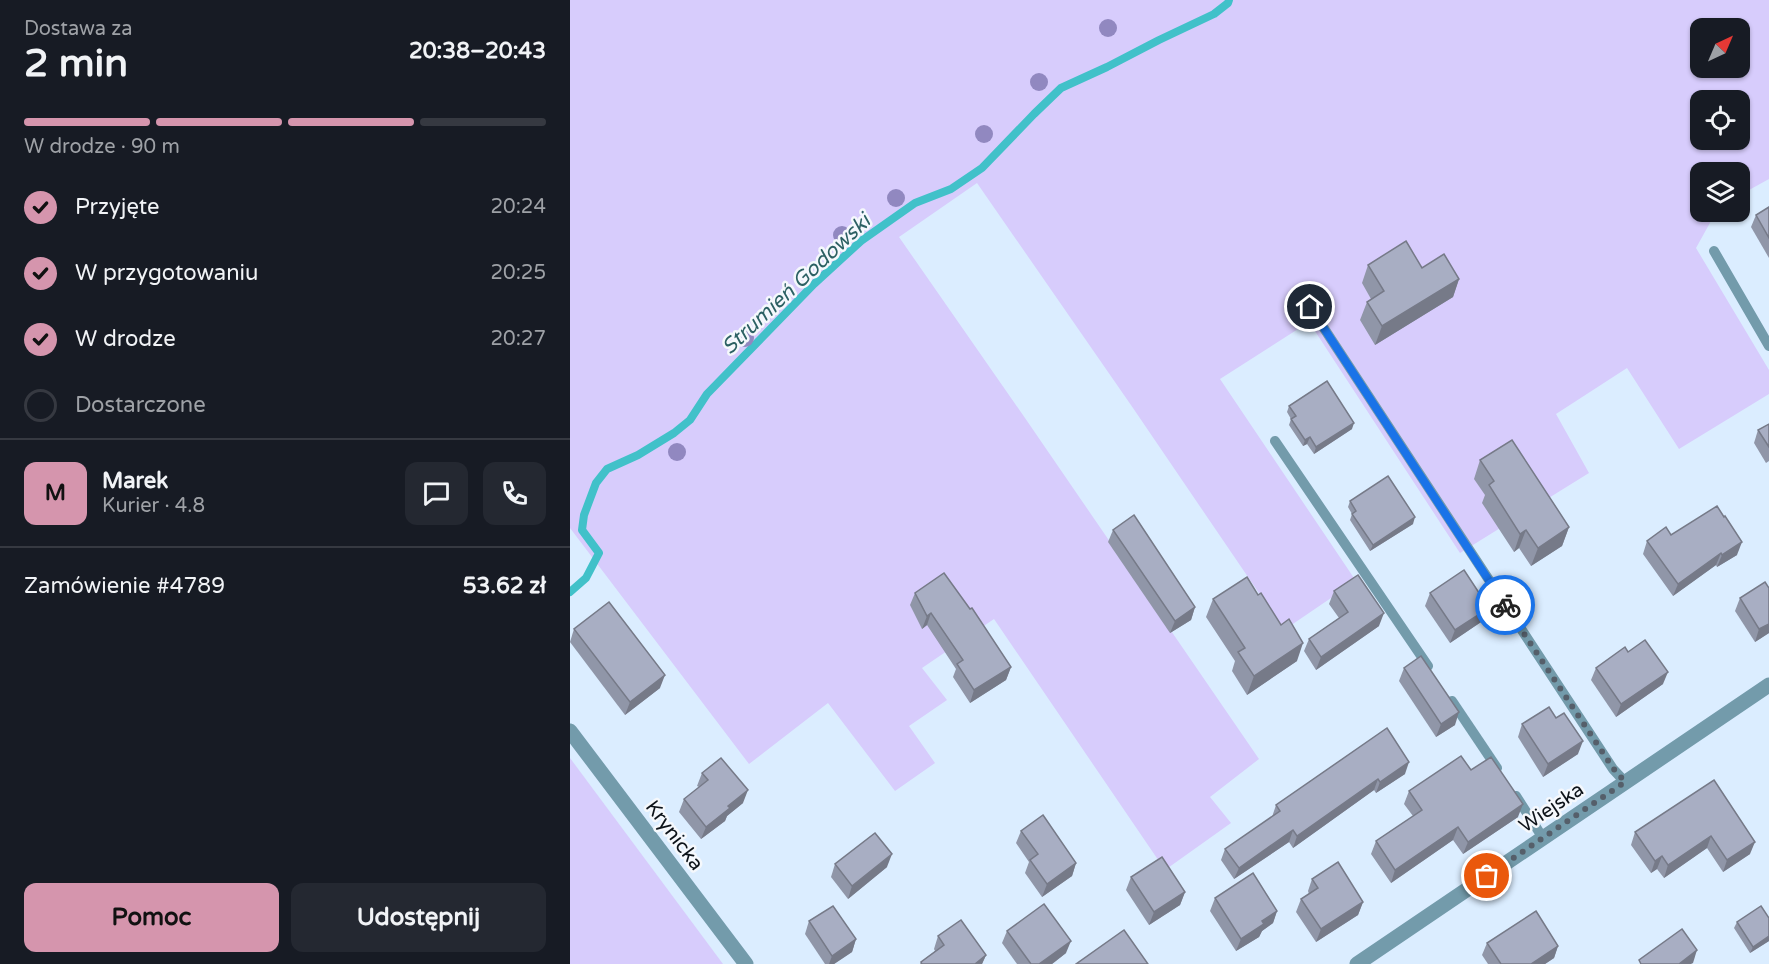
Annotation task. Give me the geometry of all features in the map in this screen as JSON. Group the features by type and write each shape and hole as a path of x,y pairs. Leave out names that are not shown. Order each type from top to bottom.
{"street":[{"name":"Wiejska","path":"1357,964 1769,685"},
{"name":"Krynicka","path":"570,731 746,964"}],"lane":[{"path":"1714,251 1769,346"},
{"path":"1310,307 1613,768 1625,782"},
{"path":"1275,441 1431,671"},
{"path":"1444,690 1543,838"}],"shaded area":[{"path":"570,0 1769,0 1769,179 1750,189 1750,162 1690,162 1690,222 1710,222 1696,248 1769,370 1769,394 1679,449 1627,368 1556,414 1589,473 1460,553 1309,322 1220,379 1356,581 1284,630 977,183 899,237 1259,759 1210,797 1231,823 1165,870 994,619 922,668 947,700 909,726 935,763 895,791 828,703 749,764 570,528"},
{"path":"570,758 723,964 570,964"}],"building":[{"path":"1769,207 1769,238 1756,215"},
{"path":"1406,241 1422,268 1444,254 1459,279 1382,326 1367,302 1384,291 1368,265"},
{"path":"1327,381 1354,423 1316,447 1310,437 1305,440 1291,419 1296,416 1289,406"},
{"path":"1769,424 1769,447 1758,430"},
{"path":"1512,440 1569,527 1538,548 1526,530 1520,534 1489,485 1494,481 1480,460"},
{"path":"1388,476 1415,517 1373,545 1352,514 1356,511 1350,501"},
{"path":"1717,506 1742,542 1722,555 1721,553 1678,584 1647,541 1666,527 1671,535"},
{"path":"1134,515 1195,607 1175,621 1113,530"},
{"path":"1464,570 1489,608 1455,630 1430,593"},
{"path":"944,573 970,609 972,608 1011,667 974,690 957,664 963,660 931,613 927,616 915,593"},
{"path":"1358,575 1384,613 1321,657 1309,639 1348,612 1334,591"},
{"path":"1247,577 1258,595 1261,593 1281,625 1289,619 1303,643 1254,676 1238,652 1245,648 1213,599"},
{"path":"1765,582 1769,588 1769,624 1759,629 1740,598"},
{"path":"609,602 665,675 630,702 574,629"},
{"path":"1645,640 1668,672 1621,704 1596,668 1625,647 1628,652"},
{"path":"1421,656 1459,712 1441,724 1404,668"},
{"path":"1549,707 1556,718 1564,713 1583,741 1548,764 1522,724"},
{"path":"1387,728 1409,762 1380,782 1378,779 1297,836 1293,830 1239,868 1225,849 1280,811 1276,805"},
{"path":"1461,756 1471,770 1491,757 1523,804 1468,842 1458,827 1395,870 1376,841 1422,810 1409,791"},
{"path":"721,758 748,790 706,827 684,799 708,780 702,773"},
{"path":"1714,780 1755,842 1727,860 1711,836 1668,865 1662,856 1655,861 1635,832"},
{"path":"1043,815 1076,863 1047,884 1030,860 1038,854 1021,831"},
{"path":"875,833 892,854 852,886 835,864"},
{"path":"1162,857 1185,892 1154,912 1131,877"},
{"path":"1338,862 1363,902 1321,929 1301,899 1318,888 1312,879"},
{"path":"1253,873 1277,911 1262,921 1264,924 1241,939 1215,898"},
{"path":"1044,904 1071,941 1039,964 1031,964 1007,931"},
{"path":"833,906 856,939 832,956 809,921"},
{"path":"1761,906 1769,918 1769,936 1753,947 1737,922"},
{"path":"1536,911 1558,946 1531,964 1501,964 1487,943"},
{"path":"961,920 986,955 975,964 922,964 921,962 944,945 938,936"},
{"path":"1682,929 1697,950 1679,964 1641,964 1639,960"},
{"path":"1124,930 1148,964 1076,964"}],"waterway":[{"name":"Strumień Godowski","path":"570,592 586,578 599,553 582,530 584,515 596,483 607,469 638,455 674,433 690,420 707,394 814,284 861,241 915,203 951,189 982,168 1061,88 1214,14 1229,0"}],"way so far":[{"path":"1487,876 1625,782 1613,768 1505,605"}],"route":[{"path":"1310,307 1505,605"}]}
